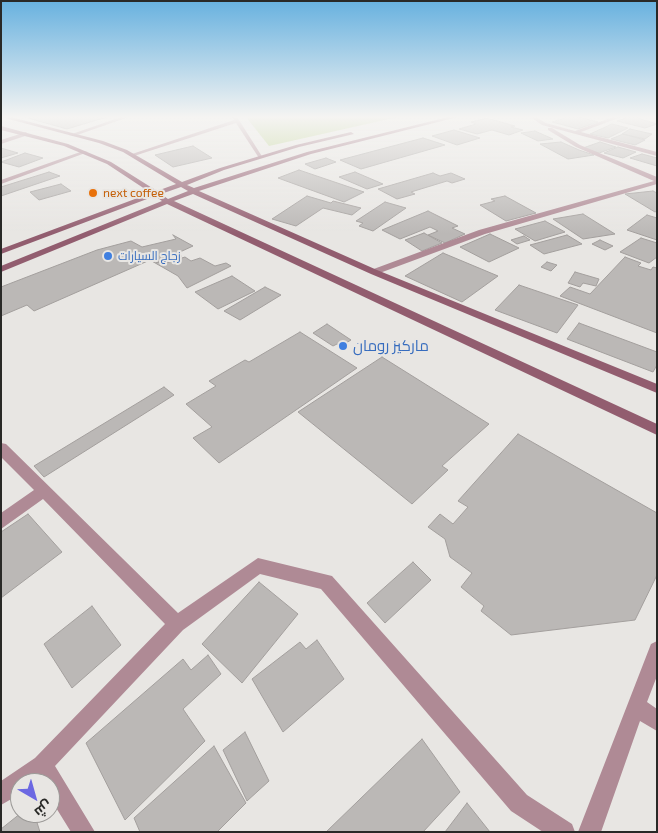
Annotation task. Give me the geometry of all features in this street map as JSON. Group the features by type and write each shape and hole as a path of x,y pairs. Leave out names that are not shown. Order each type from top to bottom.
{"main road":[{"path":"95,156 110,162 167,202 657,430"},
{"path":"135,156 193,191 374,272 657,389"},
{"path":"1,252 180,184 261,156"},
{"path":"1,269 193,191 300,156"}],"street":[{"path":"1,182 74,156"},
{"path":"600,156 657,181"},
{"path":"374,272 482,232 657,181"},
{"path":"1,448 176,624"},
{"path":"1,522 43,491"},
{"path":"1,794 42,765 176,624 258,566 326,582 519,803 564,832"},
{"path":"588,832 657,650"},
{"path":"636,706 657,721"},
{"path":"42,765 84,832"}],"building":[{"path":"17,156 43,158 19,167 1,162"},
{"path":"156,156 209,156 212,158 173,167"},
{"path":"356,156 407,156 361,169 340,160"},
{"path":"562,156 588,156 568,159"},
{"path":"649,156 657,158 657,166 630,158"},
{"path":"326,158 336,162 315,169 305,164"},
{"path":"299,170 364,192 344,202 278,178"},
{"path":"49,172 60,176 1,196 1,187"},
{"path":"355,172 383,184 367,189 339,177"},
{"path":"433,173 440,176 451,173 465,179 452,183 447,181 411,192 415,194 397,199 378,189"},
{"path":"61,184 71,191 39,200 30,192"},
{"path":"653,191 657,193 657,211 655,212 625,194"},
{"path":"307,196 331,203 333,201 361,208 352,215 323,208 296,226 272,219"},
{"path":"505,196 536,213 506,221 480,205 495,201 491,199"},
{"path":"385,202 406,208 373,231 359,226 363,223 356,221"},
{"path":"428,211 458,226 452,228 465,234 445,243 428,235 438,231 430,227 400,239 382,230"},
{"path":"583,214 615,234 583,239 553,219"},
{"path":"647,215 657,218 657,240 627,230"},
{"path":"545,221 565,232 535,241 515,229"},
{"path":"424,233 442,243 422,251 405,240"},
{"path":"490,234 519,248 489,262 460,247"},
{"path":"173,235 193,246 156,263 182,256 166,263 185,257 191,261 200,258 215,266 226,263 231,266 187,288 178,276 150,260 34,311 27,305 1,316 1,287 97,250 131,241 142,247 176,239"},
{"path":"567,235 582,244 544,254 530,245"},
{"path":"524,236 530,240 517,244 511,240"},
{"path":"641,238 657,243 657,257 649,263 620,252"},
{"path":"600,240 613,246 605,250 592,244"},
{"path":"443,253 498,276 462,302 405,276"},
{"path":"625,257 641,263 638,266 651,270 653,267 657,268 657,333 560,296 570,287 590,294"},
{"path":"547,262 557,265 551,271 541,267"},
{"path":"575,272 599,279 596,286 583,283 580,287 568,283"},
{"path":"232,276 255,291 218,309 195,292"},
{"path":"519,285 578,305 557,333 495,310"},
{"path":"265,287 281,295 240,320 224,311"},
{"path":"579,323 657,352 657,365 653,372 567,339"},
{"path":"327,324 351,340 341,346 337,344 333,346 313,333"},
{"path":"300,332 357,368 219,463 193,438 212,427 186,404 216,386 209,381 245,360 249,362"},
{"path":"382,357 489,424 442,466 448,470 412,504 298,412"},
{"path":"164,387 174,395 44,477 34,466"},
{"path":"518,434 657,513 657,575 635,620 511,635 481,611 484,606 461,587 472,573 450,557 445,539 428,527 440,514 453,524 468,507 458,501"},
{"path":"28,514 62,552 1,598 1,532"},
{"path":"413,562 431,580 385,623 367,603"},
{"path":"259,582 298,614 242,683 202,644"},
{"path":"92,606 121,645 72,688 44,644"},
{"path":"317,640 344,679 283,732 252,679 300,642 306,649"},
{"path":"208,655 221,674 183,709 205,741 125,820 86,743 183,659 191,670"},
{"path":"245,732 269,781 247,801 223,750"},
{"path":"422,739 460,792 423,832 326,832"},
{"path":"214,746 246,803 217,832 140,832 134,818"},
{"path":"467,803 490,832 445,832"},
{"path":"10,822 37,823 40,832 1,832 1,829"}],"place":[{"name":"next coffee","path":"93,193"},
{"name":"زجاج السيارات","path":"108,256"},
{"name":"ماركيز رومان","path":"343,346"}]}
